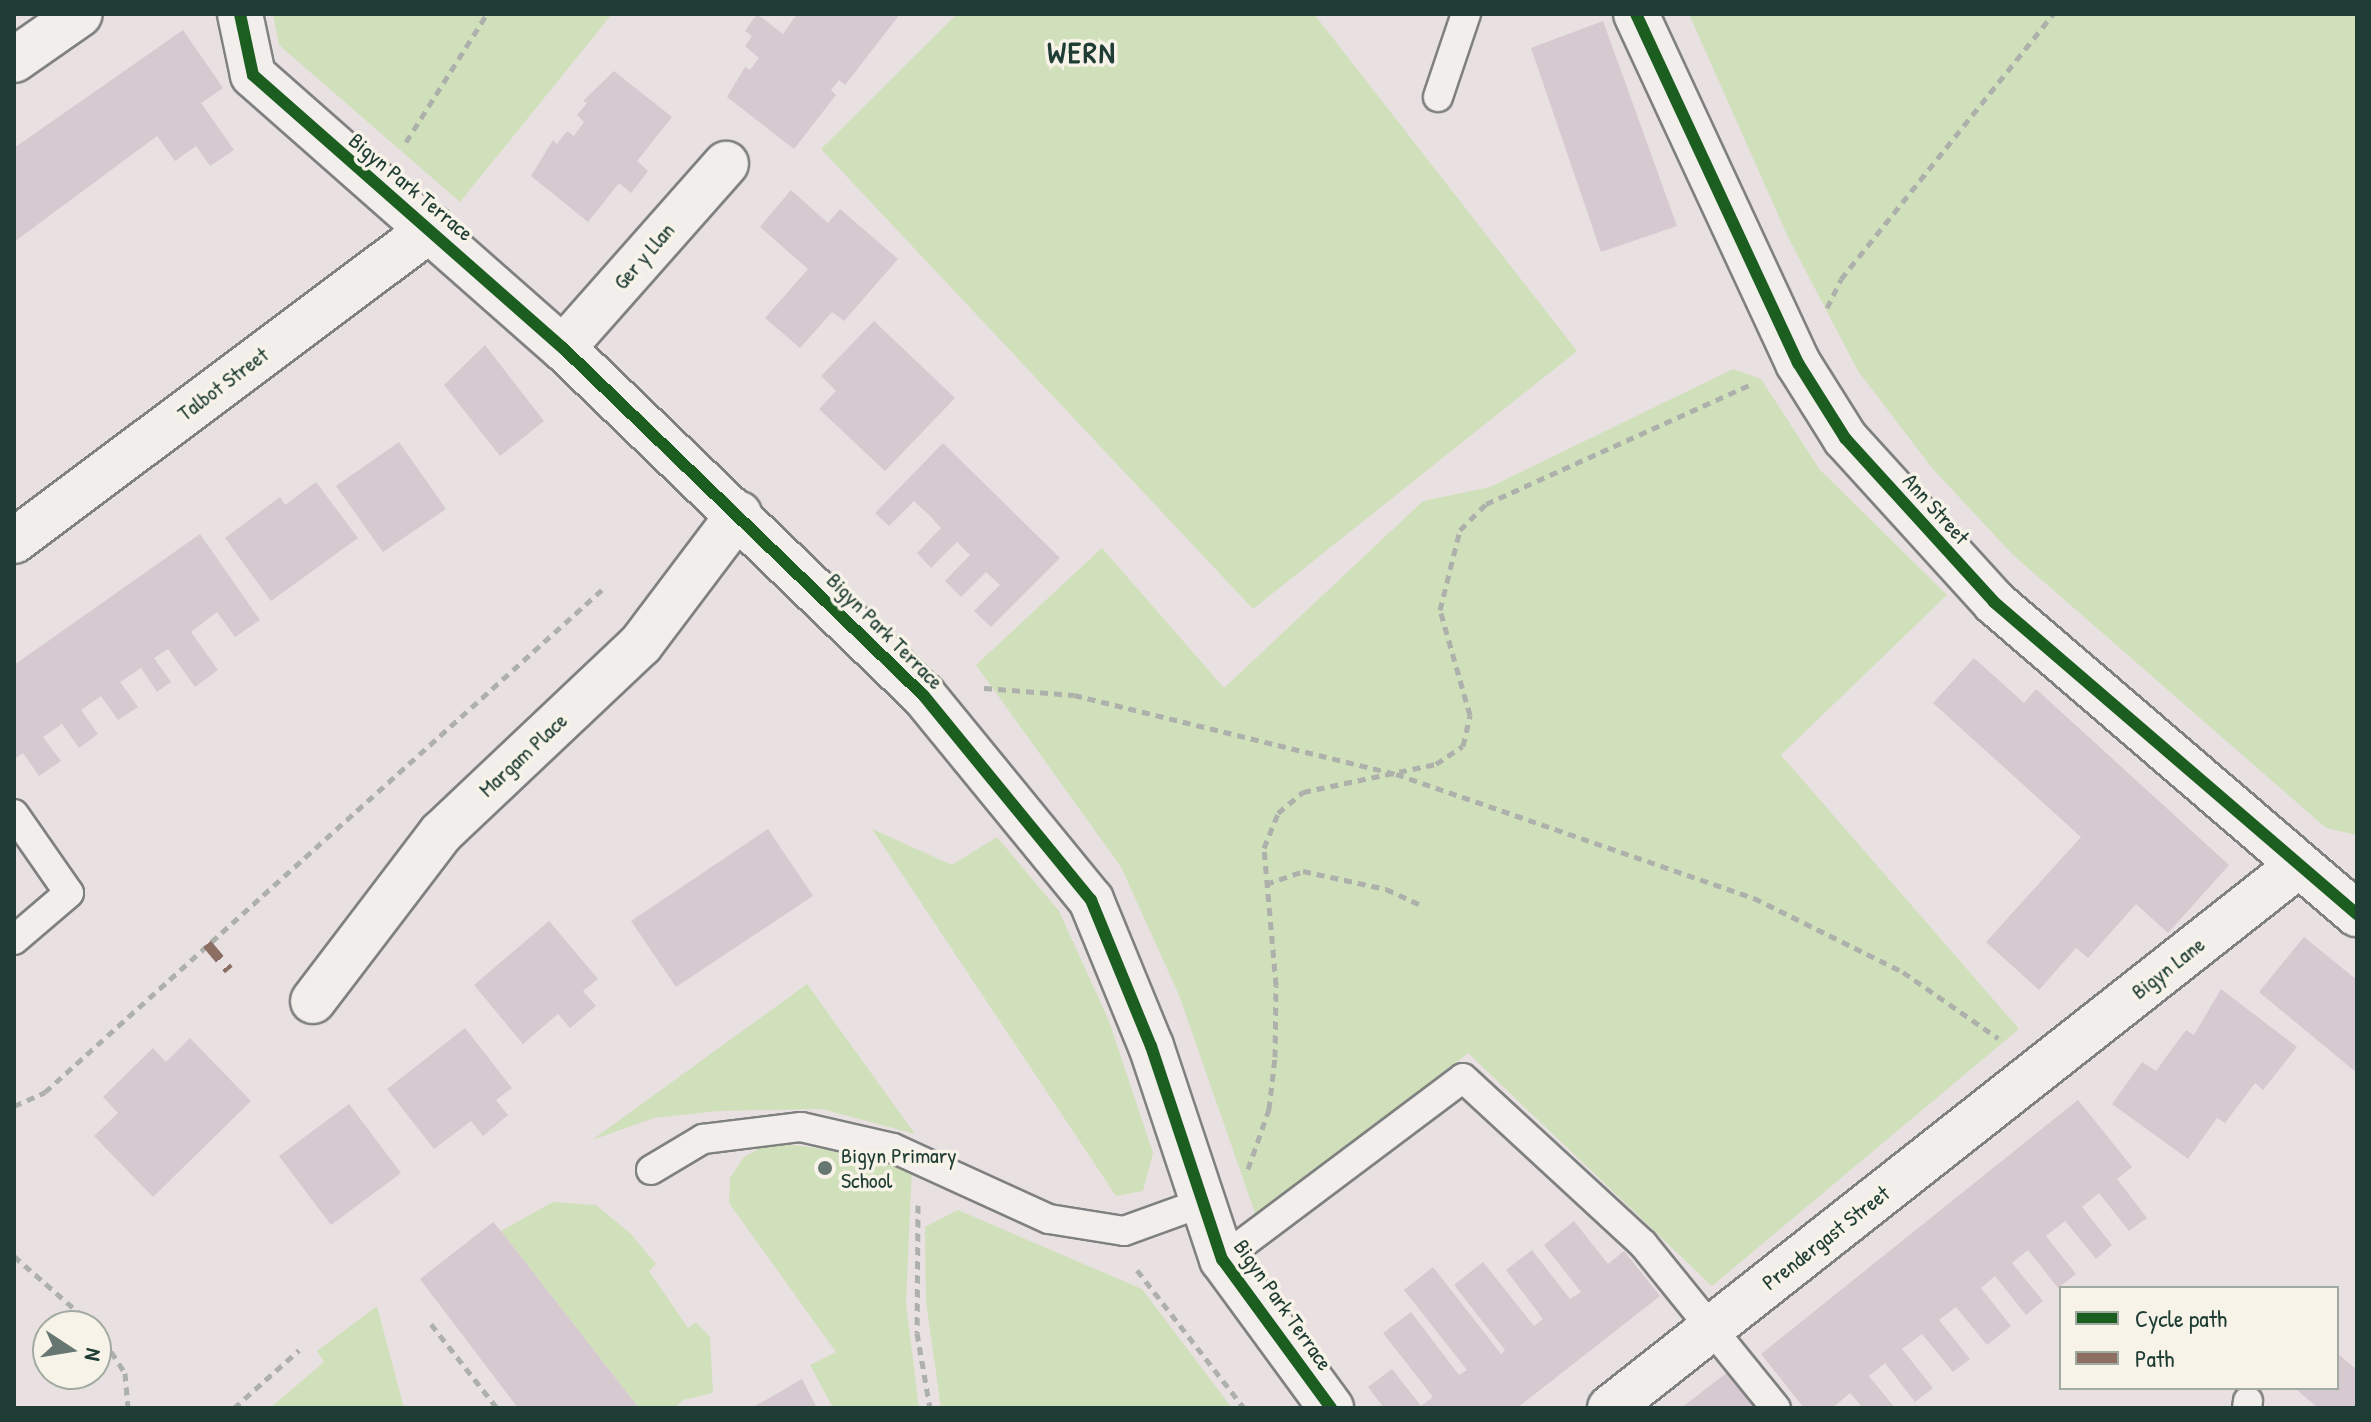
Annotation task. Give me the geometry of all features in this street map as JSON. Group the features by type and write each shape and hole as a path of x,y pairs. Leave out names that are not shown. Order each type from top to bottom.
{"street":[{"path":"14,60 80,14"},
{"name":"Bigyn Park Terrace","path":"240,14 253,75 378,188 432,228 563,348 739,514 924,696 1091,900 1151,1046 1222,1259 1331,1408"},
{"name":"Ann Street","path":"1636,14 1798,363 1845,438 1994,602 2295,868 2355,909"},
{"name":"Ger y Llan","path":"563,348 726,164"},
{"name":"Talbot Street","path":"14,541 432,228"},
{"name":"Margam Place","path":"313,1001 441,833 641,644 739,514"},
{"name":"Bigyn Lane","path":"2041,1068 2295,868"},
{"name":"Prendergast Street","path":"1610,1408 2041,1068"}],"lane":[{"path":"1438,97 1466,14"},
{"path":"14,814 69,893 14,940"},
{"path":"1222,1259 1463,1078 1643,1244 1776,1408"},
{"path":"651,1170 703,1139 801,1127 893,1148 1049,1219 1124,1231 1204,1202"}],"path":[{"path":"378,188 487,14"},
{"path":"1821,320 1841,279 2053,14"},
{"path":"1204,1202 1245,1178 1269,1109 1276,985 1264,848 1278,813 1303,792 1436,764 1463,746 1470,715 1440,610 1460,530 1486,504 1768,377"},
{"path":"14,1106 45,1092 606,586"},
{"path":"984,688 1074,695 1396,774 1754,898 1903,972 2041,1068"},
{"path":"1266,884 1303,871 1386,889 1423,906"},
{"path":"919,1196 917,1333 930,1408"},
{"path":"14,1256 76,1310"},
{"path":"1134,1266 1244,1408"},
{"path":"431,1324 497,1408"},
{"path":"234,1408 299,1350"},
{"path":"112,1353 125,1373 128,1408"}],"green space":[{"path":"273,14 612,14 460,202 279,45"},
{"path":"957,14 1314,14 1577,351 1253,609 821,149"},
{"path":"1689,14 2357,14 2357,835 2326,828 2013,555 1932,468 1858,371 1788,237"},
{"path":"1733,369 1761,379 1820,470 1947,595 1781,755 2019,1029 1712,1286 1468,1053 1257,1219 1179,995 1121,867 976,665 1102,548 1224,688 1423,501 1490,487"},
{"path":"872,829 952,865 997,837 1059,911 1109,1021 1153,1153 1143,1191 1116,1196"},
{"path":"807,984 915,1134 822,1109 718,1111 654,1118 592,1140"},
{"path":"771,1142 859,1154 912,1168 906,1303 919,1408 833,1408 810,1365 836,1352 729,1203 730,1178 744,1157"},
{"path":"553,1202 596,1205 631,1234 656,1264 649,1271 688,1328 696,1322 710,1337 713,1393 683,1400 675,1408 639,1408 501,1231"},
{"path":"958,1210 1142,1289 1232,1408 941,1408 926,1302 925,1227"},
{"path":"377,1306 404,1408 270,1408 324,1362 317,1351"}],"building":[{"path":"757,14 783,34 797,14 900,14 845,85 839,80 831,90 836,95 794,149 727,97 745,67 750,70 759,58 745,46 752,36 745,31"},
{"path":"1603,21 1677,226 1601,252 1531,48"},
{"path":"183,30 223,88 201,103 234,150 210,166 196,146 175,161 157,136 14,242 14,148"},
{"path":"614,71 672,117 637,161 648,171 631,193 619,183 588,222 531,176 553,140 557,144 567,131 574,136 584,122 577,115 587,103 583,101"},
{"path":"791,190 828,223 840,209 898,259 844,321 832,312 800,348 765,318 808,269 760,227"},
{"path":"874,321 955,398 885,471 819,409 836,391 821,376"},
{"path":"485,345 544,421 500,456 444,385"},
{"path":"399,442 446,509 383,552 336,486"},
{"path":"943,443 1060,558 991,627 974,611 1000,585 986,572 961,597 945,581 970,555 957,542 931,568 917,553 941,528 929,515 914,501 889,526 875,513"},
{"path":"316,482 358,538 271,601 225,538 280,497 285,505"},
{"path":"200,534 260,620 235,637 217,612 191,632 218,670 195,687 168,649 154,658 171,682 157,692 141,668 120,682 138,707 118,720 101,696 81,710 98,734 79,748 62,724 43,737 61,761 39,776 23,753 14,759 14,665"},
{"path":"1974,658 2024,703 2036,689 2229,865 2168,933 2136,904 2088,958 2076,948 2039,990 1986,942 2081,837 1933,703"},
{"path":"768,829 813,896 676,987 631,921"},
{"path":"549,921 598,979 583,991 596,1006 570,1028 558,1014 523,1044 474,985"},
{"path":"2304,937 2357,980 2357,1073 2259,992"},
{"path":"2221,989 2297,1047 2263,1090 2255,1083 2225,1123 2217,1118 2188,1159 2112,1104 2142,1062 2156,1071 2186,1030 2194,1035"},
{"path":"465,1028 512,1088 496,1100 508,1115 483,1136 471,1121 434,1149 387,1089"},
{"path":"190,1038 251,1101 153,1197 94,1136 118,1113 103,1097 153,1048 166,1062"},
{"path":"2078,1100 2132,1167 2117,1179 2147,1218 2129,1231 2099,1193 2082,1207 2112,1245 2096,1259 2065,1221 2046,1236 2076,1274 2058,1288 2028,1250 2012,1263 2043,1301 2026,1315 1995,1276 1981,1288 2011,1326 1987,1345 1956,1307 1939,1320 1970,1359 1953,1372 1922,1334 1902,1349 1933,1388 1915,1402 1885,1363 1869,1376 1895,1408 1863,1408 1850,1393 1832,1408 1804,1408 1761,1354"},
{"path":"349,1104 401,1173 331,1225 279,1156"},
{"path":"1574,1221 1608,1264 1624,1251 1660,1296 1517,1408 1384,1408 1368,1387 1392,1369 1421,1406 1433,1397 1383,1333 1411,1312 1459,1375 1467,1370 1404,1290 1433,1267 1501,1354 1505,1350 1454,1285 1483,1262 1534,1326 1543,1319 1506,1270 1532,1250 1570,1299 1581,1292 1544,1245"},
{"path":"493,1222 639,1408 518,1408 420,1279"},
{"path":"2339,1355 2357,1370 2357,1408 2318,1408 2297,1390 2339,1390"},
{"path":"1729,1371 1759,1408 1681,1408"},
{"path":"802,1379 817,1408 752,1408"}],"marked path":[{"path":"207,944 229,970"}],"cycle path":[{"path":"240,14 253,75 563,348 924,696 1091,900 1151,1046 1222,1259 1331,1408"},
{"path":"1636,14 1798,363 1845,438 1994,602 2357,914"}],"place":[{"name":"Bigyn Primary School","path":"825,1168"}],"district":[{"name":"WERN","path":"1082,52"}]}
